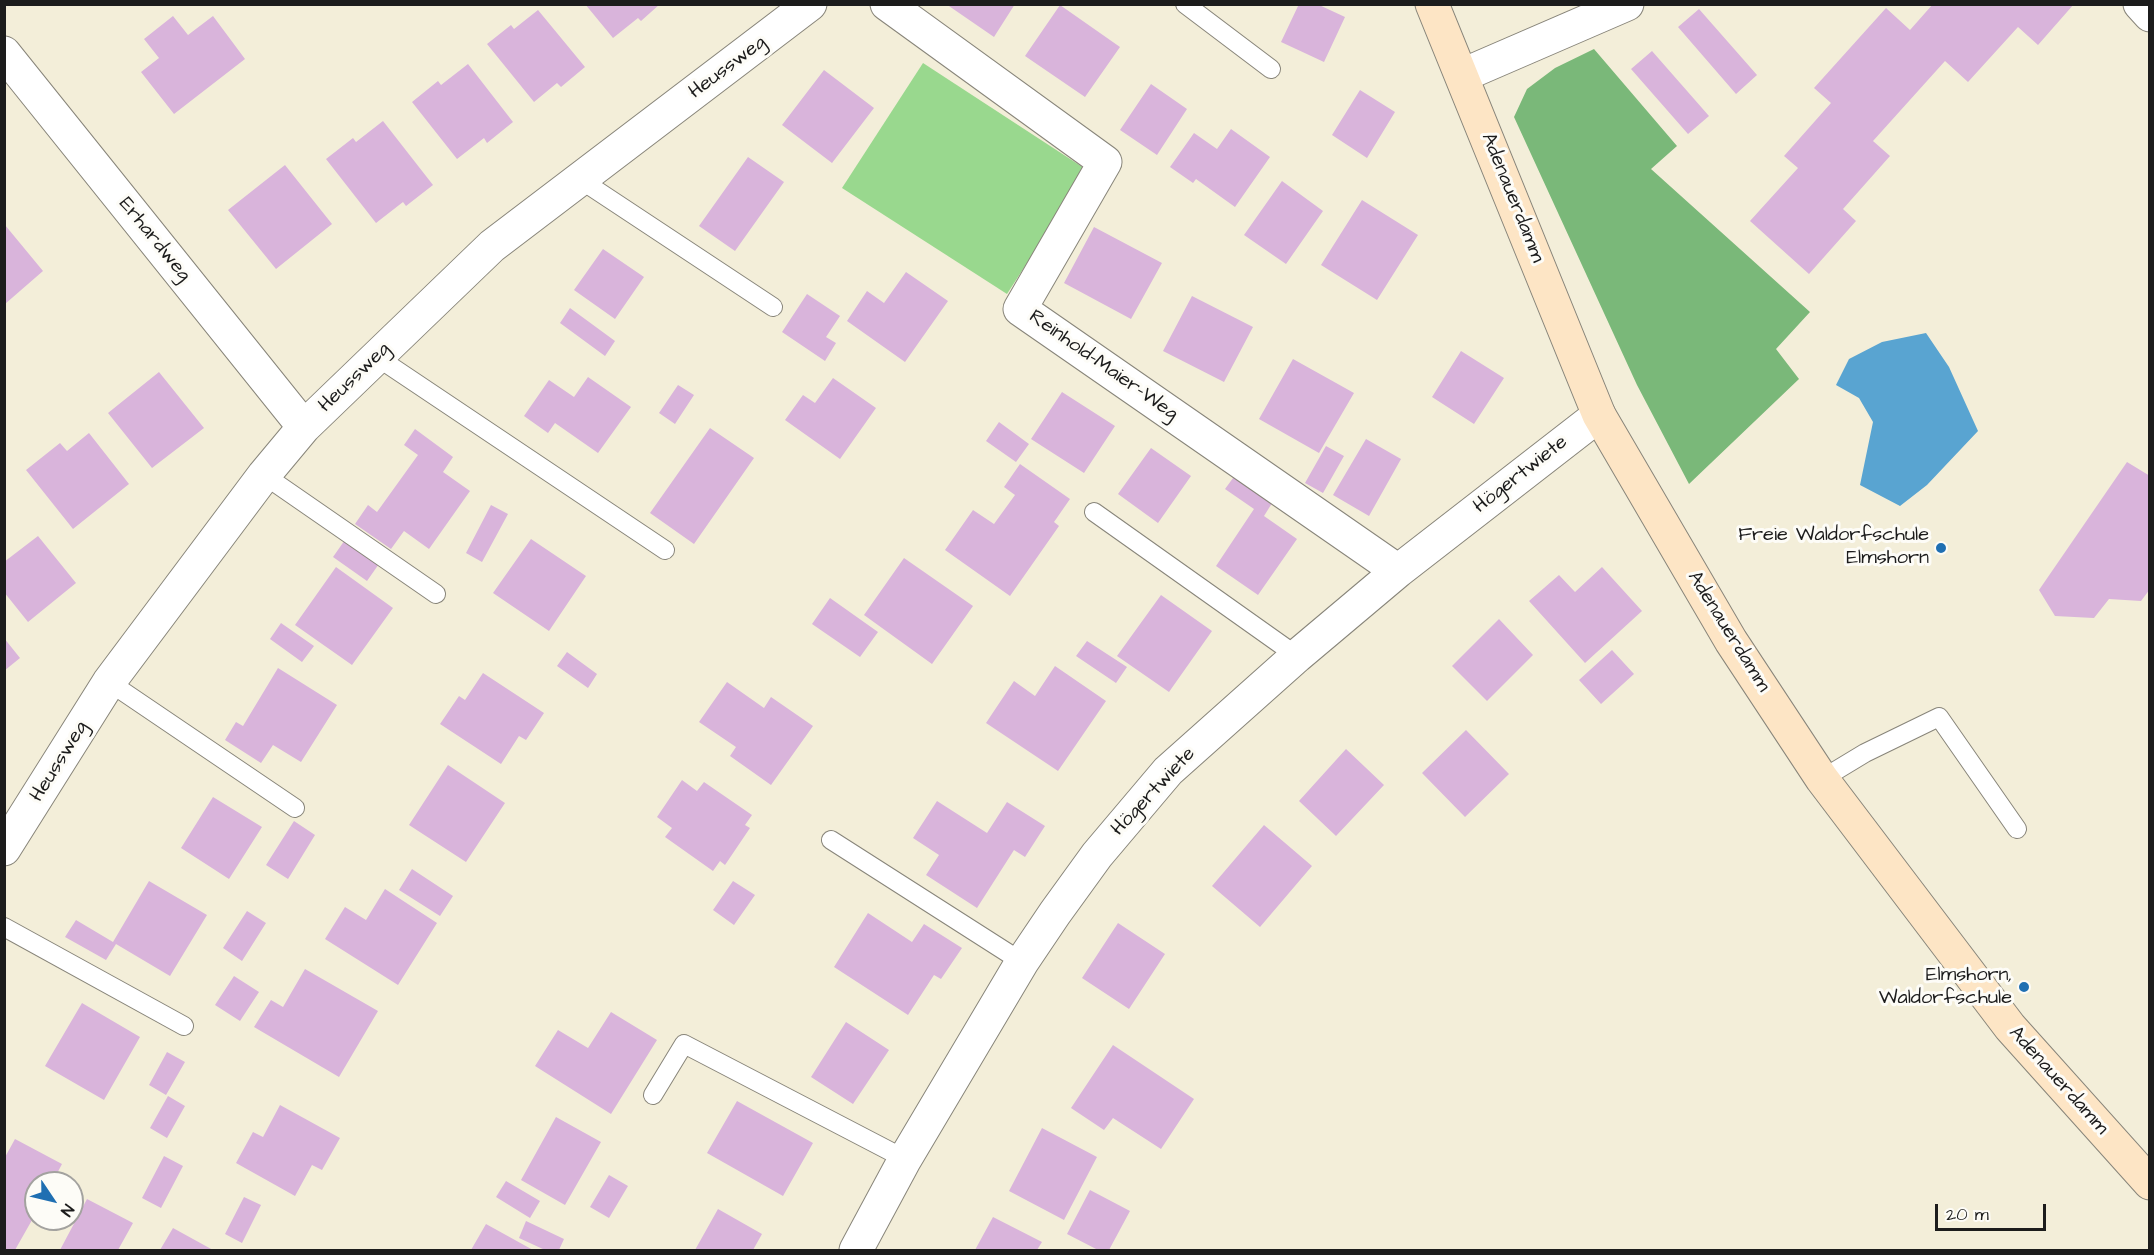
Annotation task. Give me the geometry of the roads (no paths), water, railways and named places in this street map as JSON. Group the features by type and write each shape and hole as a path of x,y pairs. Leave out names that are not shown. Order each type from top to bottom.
{"street":[{"name":"Heussweg","path":"4,849 110,682 264,475 304,427 492,246 810,4"},
{"name":"Reinhold-Maier-Weg","path":"887,4 1105,162 1020,309 1398,572"},
{"name":"Adenauerdamm","path":"1432,4 1463,75 1599,415 1731,641 1822,779 2010,1027 2150,1183"},
{"path":"1463,75 1627,4"},
{"path":"2140,4 2150,15"},
{"name":"Erhardweg","path":"4,53 304,427"},
{"name":"Högertwiete","path":"856,1251 905,1159 1022,962 1097,855 1168,771 1297,656 1398,572 1599,415"}],"lane":[{"path":"1185,4 1271,69"},
{"path":"581,180 773,306"},
{"path":"377,357 665,550"},
{"path":"264,475 436,594"},
{"path":"1094,513 1297,656"},
{"path":"110,682 295,808"},
{"path":"1822,779 1865,753 1939,717 2018,829"},
{"path":"831,840 1022,962"},
{"path":"4,927 184,1026"},
{"path":"653,1095 684,1044 905,1159"}],"water":[{"path":"1926,333 1949,367 1978,431 1927,485 1900,506 1860,485 1873,422 1859,398 1836,385 1849,359 1882,342"}],"place":[{"name":"Freie Waldorfschule Elmshorn","path":"1941,548"},
{"name":"Elmshorn, Waldorfschule","path":"2024,987"}]}
